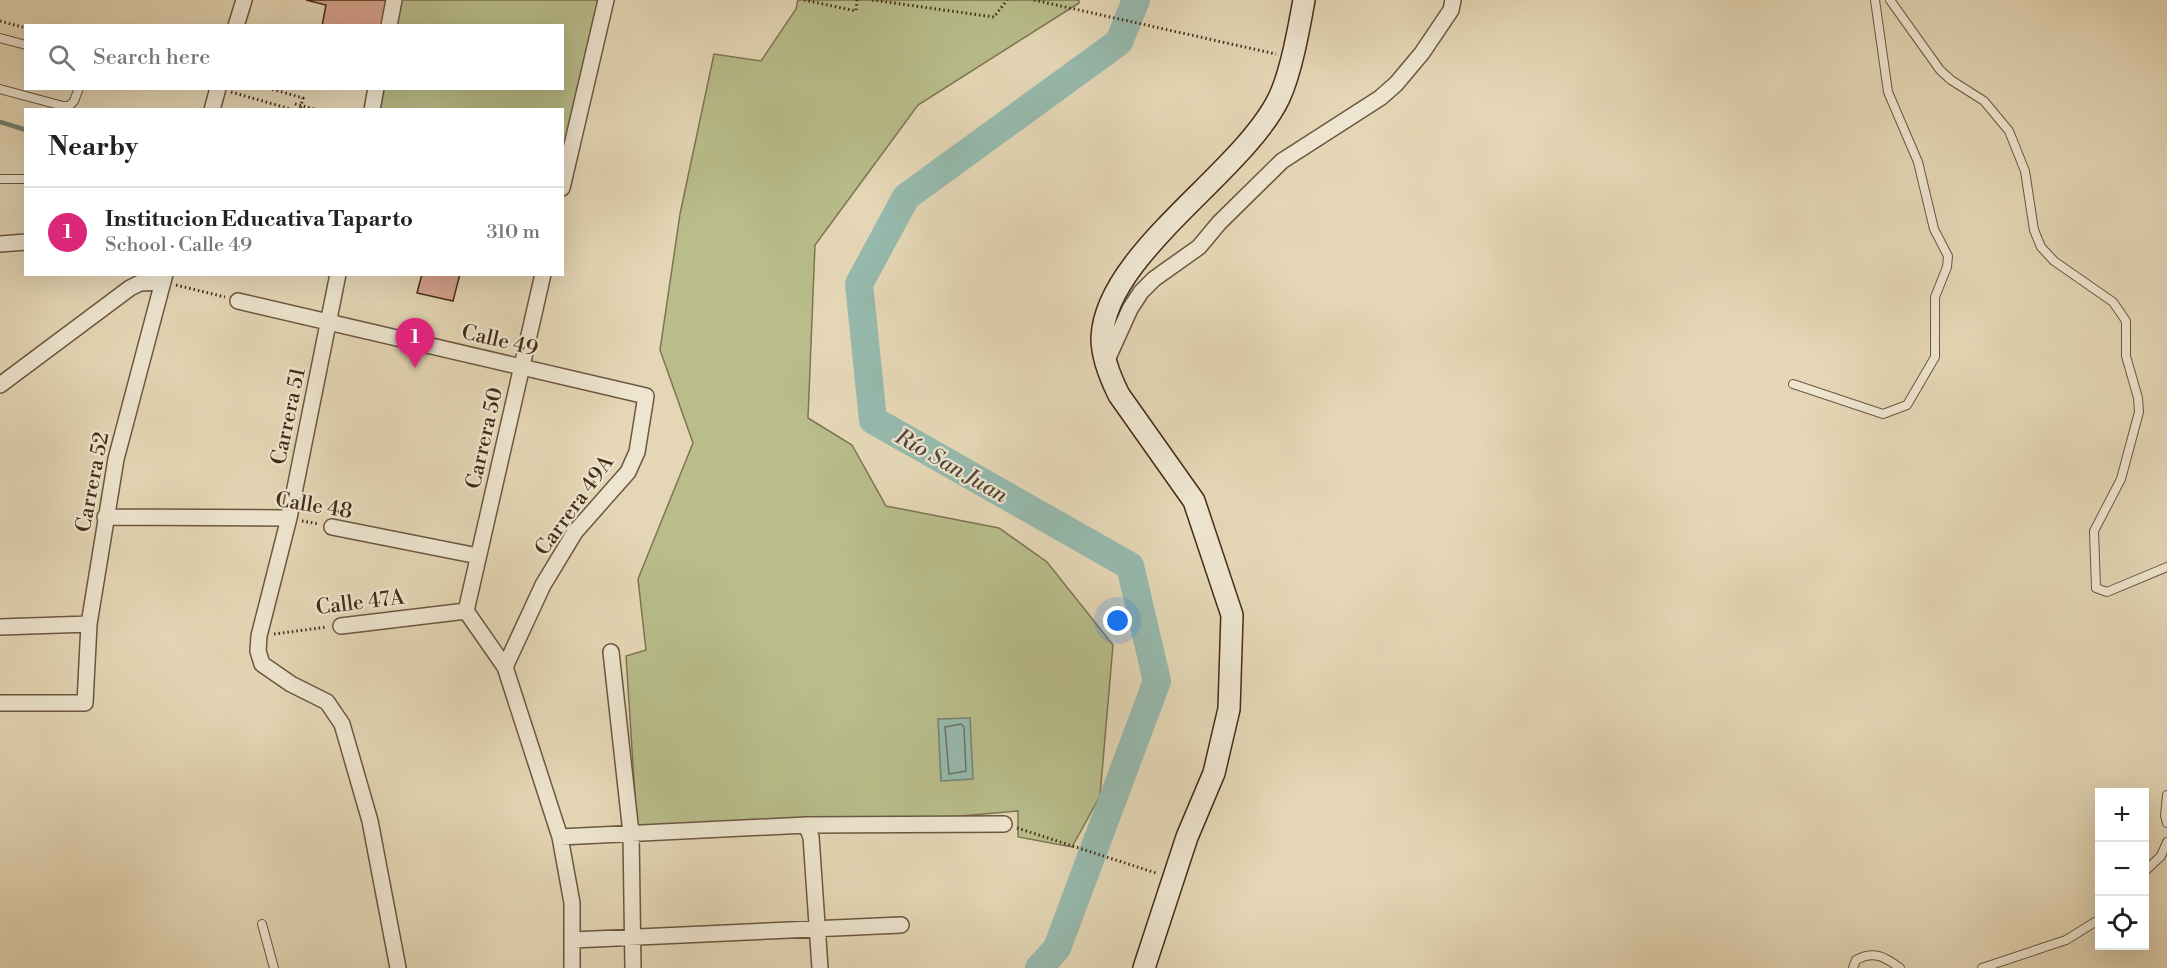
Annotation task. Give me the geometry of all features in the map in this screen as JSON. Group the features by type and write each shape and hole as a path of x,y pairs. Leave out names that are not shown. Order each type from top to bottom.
{"main road":[{"path":"1144,968 1187,837 1214,774 1229,709 1232,615 1194,501 1119,395 1102,339 1110,304 1127,275 1145,251 1251,139 1279,98 1304,0"}],"street":[{"path":"237,24 244,0"},
{"path":"389,24 394,0"},
{"path":"564,179 606,0"},
{"path":"1107,360 1130,309 1141,292 1154,279 1199,247 1282,161 1380,98 1396,84 1451,10 1453,0"},
{"path":"213,108 218,90"},
{"path":"372,108 376,90"},
{"path":"0,244 24,242"},
{"name":"Carrera 51","path":"258,636 289,518 338,276"},
{"name":"Carrera 50","path":"466,610 543,276"},
{"path":"0,385 130,288 140,283 163,278"},
{"name":"Carrera 52","path":"0,703 85,703 89,624 105,517 116,459 163,278"},
{"name":"Calle 49","path":"238,301 646,396"},
{"name":"Carrera 49A","path":"505,667 543,585 575,532 628,472 637,452 646,396"},
{"name":"Calle 48","path":"105,517 289,518"},
{"name":"Calle 48","path":"332,527 478,556"},
{"path":"466,610 505,667 560,837 572,903 572,968"},
{"name":"Calle 47A","path":"341,626 466,610"},
{"path":"0,627 89,624"},
{"path":"258,636 258,651 262,664 291,684 327,702 342,724 370,821 398,968"},
{"path":"611,652 631,833 633,968"},
{"path":"560,837 806,825 1004,824"},
{"path":"806,825 811,837 820,968"},
{"path":"573,940 901,925"}],"lane":[{"path":"1793,384 1883,414 1907,405 1935,357 1935,297 1947,267 1948,256 1934,229 1918,162 1888,92 1875,0"},
{"path":"1890,0 1940,70 1951,80 1984,101 2009,131 2025,171 2034,230 2041,247 2054,261 2113,302 2126,321 2126,356 2138,398 2139,412 2121,479 2094,531 2096,588 2107,592 2167,567"},
{"path":"0,38 24,44"},
{"path":"0,89 70,107 78,90"},
{"path":"0,179 24,179"},
{"path":"2167,795 2165,816 2167,823"},
{"path":"2149,868 2161,856 2167,842"},
{"path":"1982,968 2066,940 2095,922"},
{"path":"262,924 274,968"},
{"path":"1853,968 1856,960 1870,955 1885,957 1900,968"}],"path":[{"path":"804,0 856,11 857,0"},
{"path":"837,0 840,7"},
{"path":"872,0 994,17 1007,0"},
{"path":"1034,0 1291,57"},
{"path":"0,21 24,27"},
{"path":"222,90 287,108"},
{"path":"275,90 303,98 300,107 296,104"},
{"path":"163,278 238,301"},
{"name":"Calle 48","path":"289,518 332,527"},
{"name":"Calle 47A","path":"258,636 341,626"},
{"path":"1035,834 1150,871"}],"green space":[{"path":"394,0 606,0 564,163 564,108 372,108 376,90 564,90 564,24 389,24"},
{"path":"798,0 1079,0 1079,3 918,105 815,245 808,418 852,445 886,506 999,528 1047,562 1113,645 1100,796 1072,847 1018,837 1018,811 949,817 637,826 626,656 646,650 638,579 693,443 660,350 680,214 714,54 761,61 796,9"}],"water":[{"path":"970,718 973,779 941,781 938,719"}],"building":[{"path":"306,0 387,0 382,24 322,24 326,5"},
{"path":"421,276 459,276 453,301 417,293"}],"waterway":[{"name":"Río San Juan","path":"1039,968 1057,948 1157,681 1130,566 873,420 859,284 906,197 1119,42 1136,0"},
{"path":"0,122 24,129"}],"place":[{"name":"Institucion Educativa Taparto","path":"415,368"}]}
